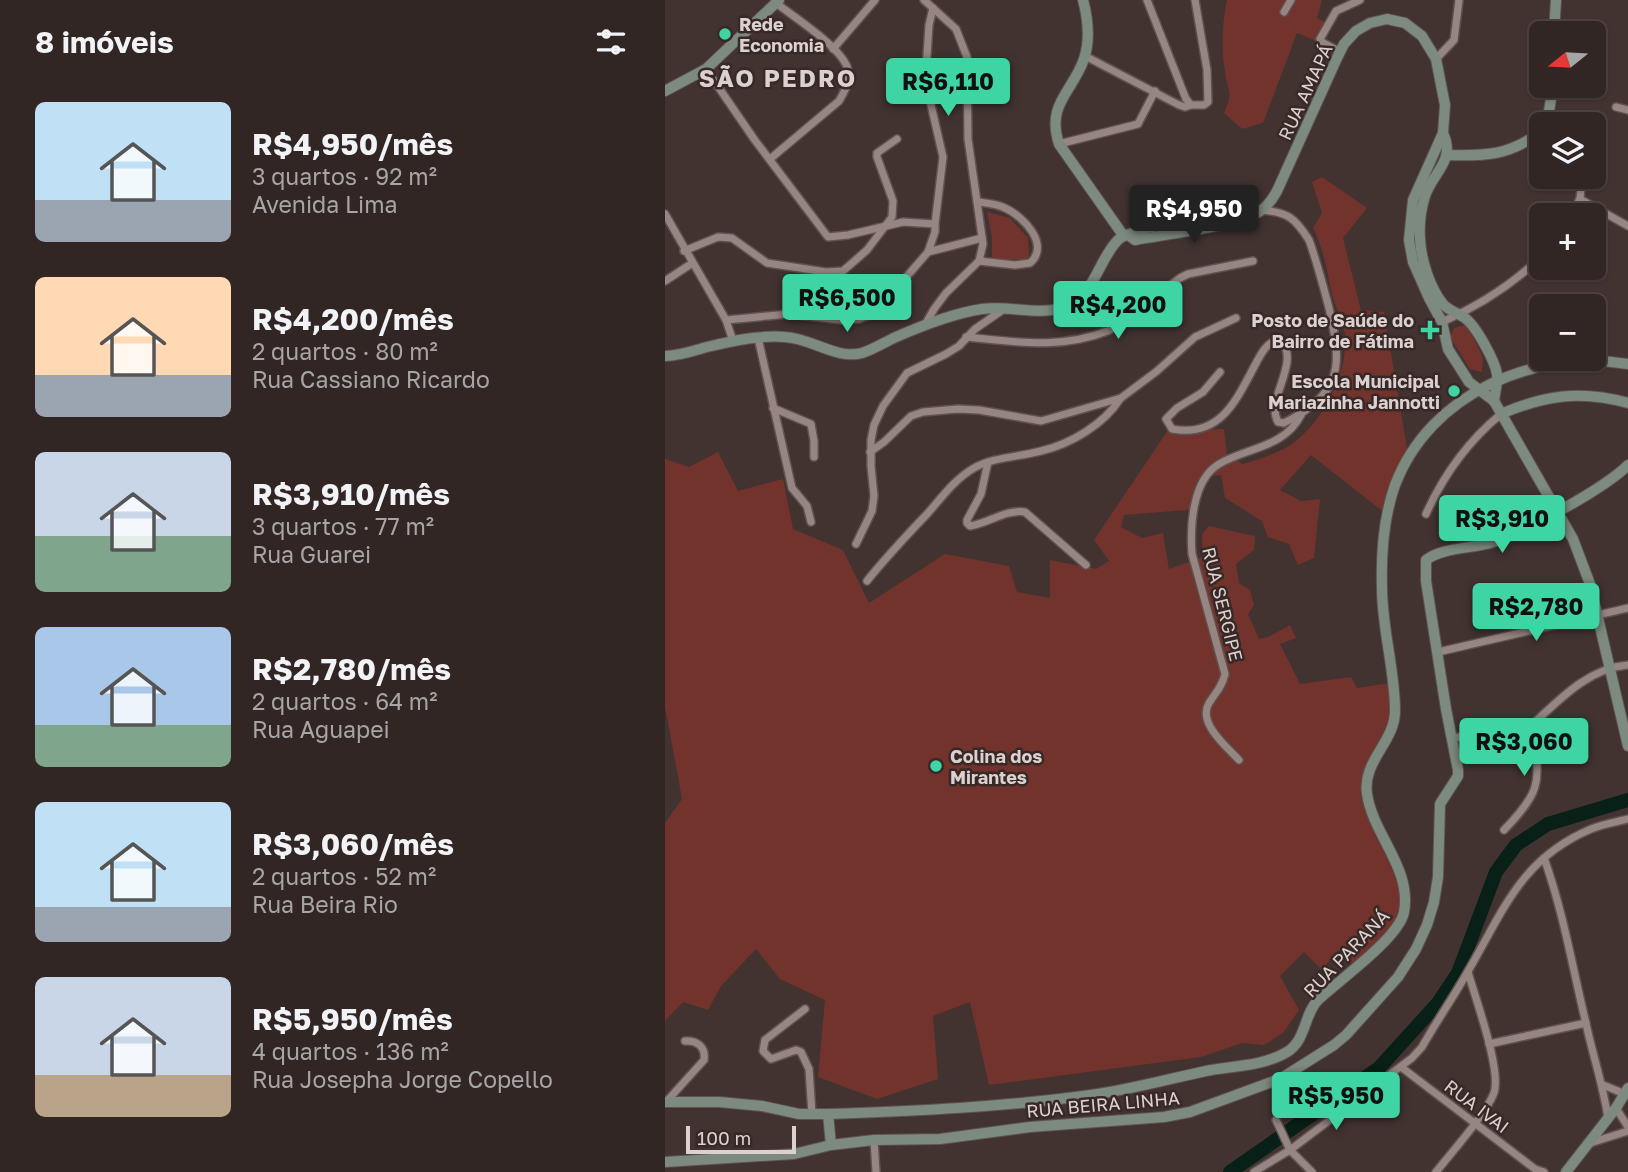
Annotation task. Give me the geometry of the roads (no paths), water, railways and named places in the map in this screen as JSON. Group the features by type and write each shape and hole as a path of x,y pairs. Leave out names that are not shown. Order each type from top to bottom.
{"street":[{"path":"834,49 875,0"},
{"path":"924,0 956,29 967,57 968,139 983,244 979,261 946,293 924,326"},
{"path":"1083,0 1087,26 1085,56 1055,113 1054,125 1059,144 1126,235 1135,240 1192,225 1245,218 1261,210"},
{"path":"1147,0 1191,105"},
{"path":"1085,56 1179,105 1204,105 1208,102 1207,70 1195,0"},
{"path":"1284,12 1291,0"},
{"path":"1340,52 1320,39 1336,11 1360,0"},
{"path":"1436,59 1454,40 1459,0"},
{"path":"1555,21 1556,0"},
{"path":"665,91 706,69 778,1 834,49 849,72 846,89 828,112 770,159"},
{"path":"726,320 789,314 841,320 869,316 882,305 928,252 935,232 943,157 928,92 926,71 933,8"},
{"name":"RUA AMAPÁ","path":"1261,210 1277,191 1340,52 1356,31 1370,23 1387,19 1405,23 1422,36 1436,59 1445,105 1440,160"},
{"path":"706,69 828,237 840,237 903,222 935,224"},
{"path":"1059,144 1133,127 1142,120 1155,91"},
{"path":"1616,107 1628,110"},
{"name":"RUA AMAPÁ","path":"1440,160 1447,145 1443,133"},
{"path":"684,251 718,237 732,238 767,263 837,273 852,266 892,217 893,201 877,153 897,139"},
{"path":"1529,139 1510,151 1440,160 1420,194 1415,240 1443,322 1448,349 1469,382 1494,401 1558,510 1583,561 1628,746"},
{"path":"1578,203 1581,189"},
{"path":"1580,199 1628,226"},
{"path":"978,202 1005,208 1029,229 1039,246 1038,253 1030,263 1015,265 979,261"},
{"name":"RUA SERGIPE","path":"1239,760 1218,738 1208,722 1209,704 1223,686 1225,674 1192,554 1191,539 1196,501 1208,472 1219,464 1267,446 1295,427 1301,414 1311,408 1330,385 1336,368 1337,346 1309,240 1302,229 1282,211 1261,210"},
{"path":"665,214 691,264 726,320 733,341"},
{"path":"665,356 758,338 798,338 839,353 854,354 924,326 982,309 1065,307 1084,295 1111,248 1126,235"},
{"path":"928,252 982,238"},
{"path":"966,337 1037,345 1097,335 1110,330 1180,278 1253,261"},
{"path":"665,281 691,264"},
{"path":"1443,322 1495,296 1529,268"},
{"path":"1433,296 1449,310 1468,320 1490,355 1496,371 1494,401"},
{"path":"856,544 872,511 874,496 870,452 874,425 883,406 907,373 959,346 966,337 1004,309"},
{"path":"870,452 911,416 923,412 979,410 1041,421 1121,398 1195,337 1236,318"},
{"path":"758,338 792,488 807,506 811,522"},
{"path":"1220,372 1203,392 1171,413 1166,419 1172,429 1201,428 1217,422 1242,390 1264,349 1276,340 1285,345 1287,360 1275,416 1278,422 1284,423 1301,414"},
{"name":"RUA PARANÁ","path":"828,1114 961,1109 1095,1095 1253,1064 1286,1053 1300,1038 1313,1006 1379,947 1404,915 1404,888 1397,862 1375,817 1367,793 1367,775 1375,756 1392,731 1395,717 1394,682 1382,589 1387,518 1394,487 1406,461 1435,423 1459,401 1496,381 1557,363 1584,360 1628,364"},
{"path":"1426,514 1453,462 1481,431 1501,414 1566,394 1616,399 1628,403"},
{"path":"867,581 967,472 988,462 1044,451 1080,435 1113,411 1121,398"},
{"path":"773,408 811,424 814,457"},
{"path":"988,462 981,494 967,523 970,526 1008,513 1025,512 1086,565"},
{"path":"1558,510 1628,465"},
{"name":"RUA BEIRA LINHA","path":"665,1162 795,1154 831,1145 874,1140 940,1139 1030,1127 1164,1117 1190,1112 1280,1079 1334,1045 1365,1016 1398,977 1416,949 1427,925 1438,877 1440,804 1458,776 1425,564 1429,557 1496,541 1558,510"},
{"path":"1438,652 1628,608"},
{"path":"1454,738 1533,724 1574,688 1610,667 1628,665"},
{"path":"1504,830 1526,807 1537,786 1533,724"},
{"path":"1254,1172 1290,1150 1401,1067 1422,1047 1520,881 1544,858 1593,828 1628,819"},
{"path":"1544,858 1557,896 1603,1085 1608,1118"},
{"path":"1436,1172 1495,1090 1496,1081 1489,1044 1468,972"},
{"path":"805,1009 765,1040 763,1051 771,1059 796,1050 801,1052 809,1069 812,1114"},
{"path":"1489,1044 1586,1023"},
{"path":"666,1102 704,1060 704,1049 692,1040 685,1041"},
{"name":"RUA IVAI","path":"1401,1067 1473,1124 1536,1170 1544,1172"},
{"path":"1566,1172 1627,1091 1603,1085"},
{"path":"666,1102 719,1102 828,1114 831,1145"},
{"path":"1589,1143 1628,1129 1616,1108"},
{"path":"1276,1120 1290,1150 1312,1172"},
{"path":"874,1140 876,1172"}],"waterway":[{"path":"1230,1172 1379,1068 1438,1003 1458,973 1496,872 1516,845 1548,824 1628,800"}],"place":[{"name":"Rede Economia","path":"725,34"},
{"name":"Posto de Saúde do Bairro de Fátima","path":"1430,330"},
{"name":"Escola Municipal Mariazinha Jannotti","path":"1454,391"},
{"name":"Colina dos Mirantes","path":"936,766"}],"district":[{"name":"SÃO PEDRO","path":"778,77"}]}
